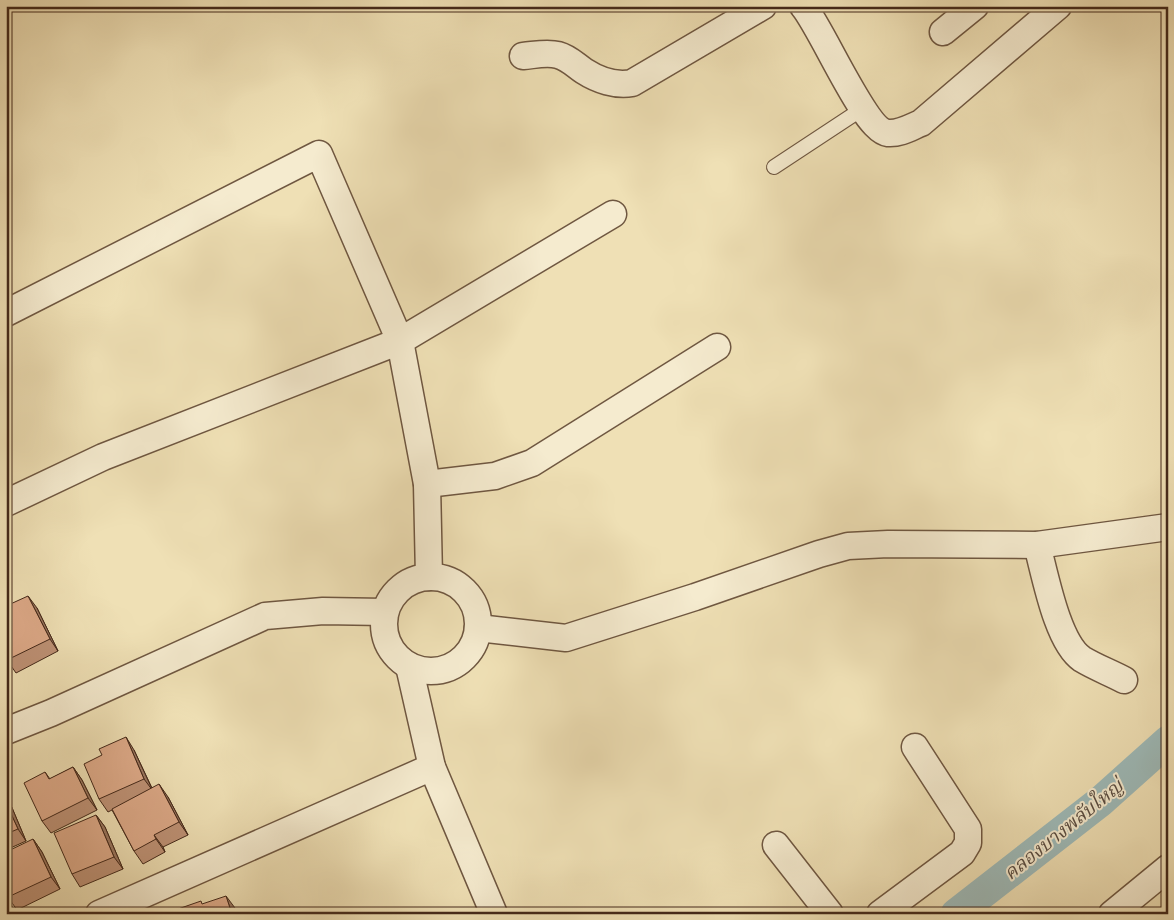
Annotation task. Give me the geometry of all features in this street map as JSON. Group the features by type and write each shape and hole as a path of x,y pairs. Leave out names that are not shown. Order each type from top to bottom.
{"street":[{"path":"523,56 549,54 560,56 571,60 586,72 611,83 632,83 763,6"},
{"path":"803,6 862,108 876,127 887,133 902,131 921,123 1058,6"},
{"path":"943,32 975,6"},
{"path":"6,313 318,154 400,341 427,484 429,577"},
{"path":"6,503 103,457 400,341 613,214"},
{"path":"427,484 495,476 532,464 717,347"},
{"path":"478,628 566,638 848,546 888,544 1037,545 1168,527"},
{"path":"1037,545 1057,619 1067,640 1081,658 1124,680"},
{"path":"429,577 445,580 459,587 470,598 476,612 478,628 474,643 466,656 453,665 439,671 424,671 409,666 396,657 388,644 384,628 385,612 392,598 401,588 414,580 429,577"},
{"path":"6,731 51,713 265,616 323,611 385,612"},
{"path":"409,666 432,767 494,914"},
{"path":"880,914 962,854 968,843 968,829 915,746"},
{"path":"99,914 432,767"},
{"path":"776,845 830,914"},
{"path":"1112,914 1168,868"}],"lane":[{"path":"774,167 862,108"}],"building":[{"path":"28,596 50,639 7,660 6,606"},
{"path":"126,737 144,779 99,799 84,764 102,755 99,749"},
{"path":"73,767 88,798 42,821 24,783 45,772 49,779"},
{"path":"159,784 179,822 154,835 156,839 134,851 112,809"},
{"path":"6,803 18,829 6,834"},
{"path":"96,815 114,857 72,874 54,833"},
{"path":"33,839 51,877 8,897 6,892 6,852"},
{"path":"226,896 232,914 180,914 178,909 201,901 202,904"}],"waterway":[{"name":"คลองบางพลับใหญ่","path":"956,914 1101,801 1168,741"}]}
